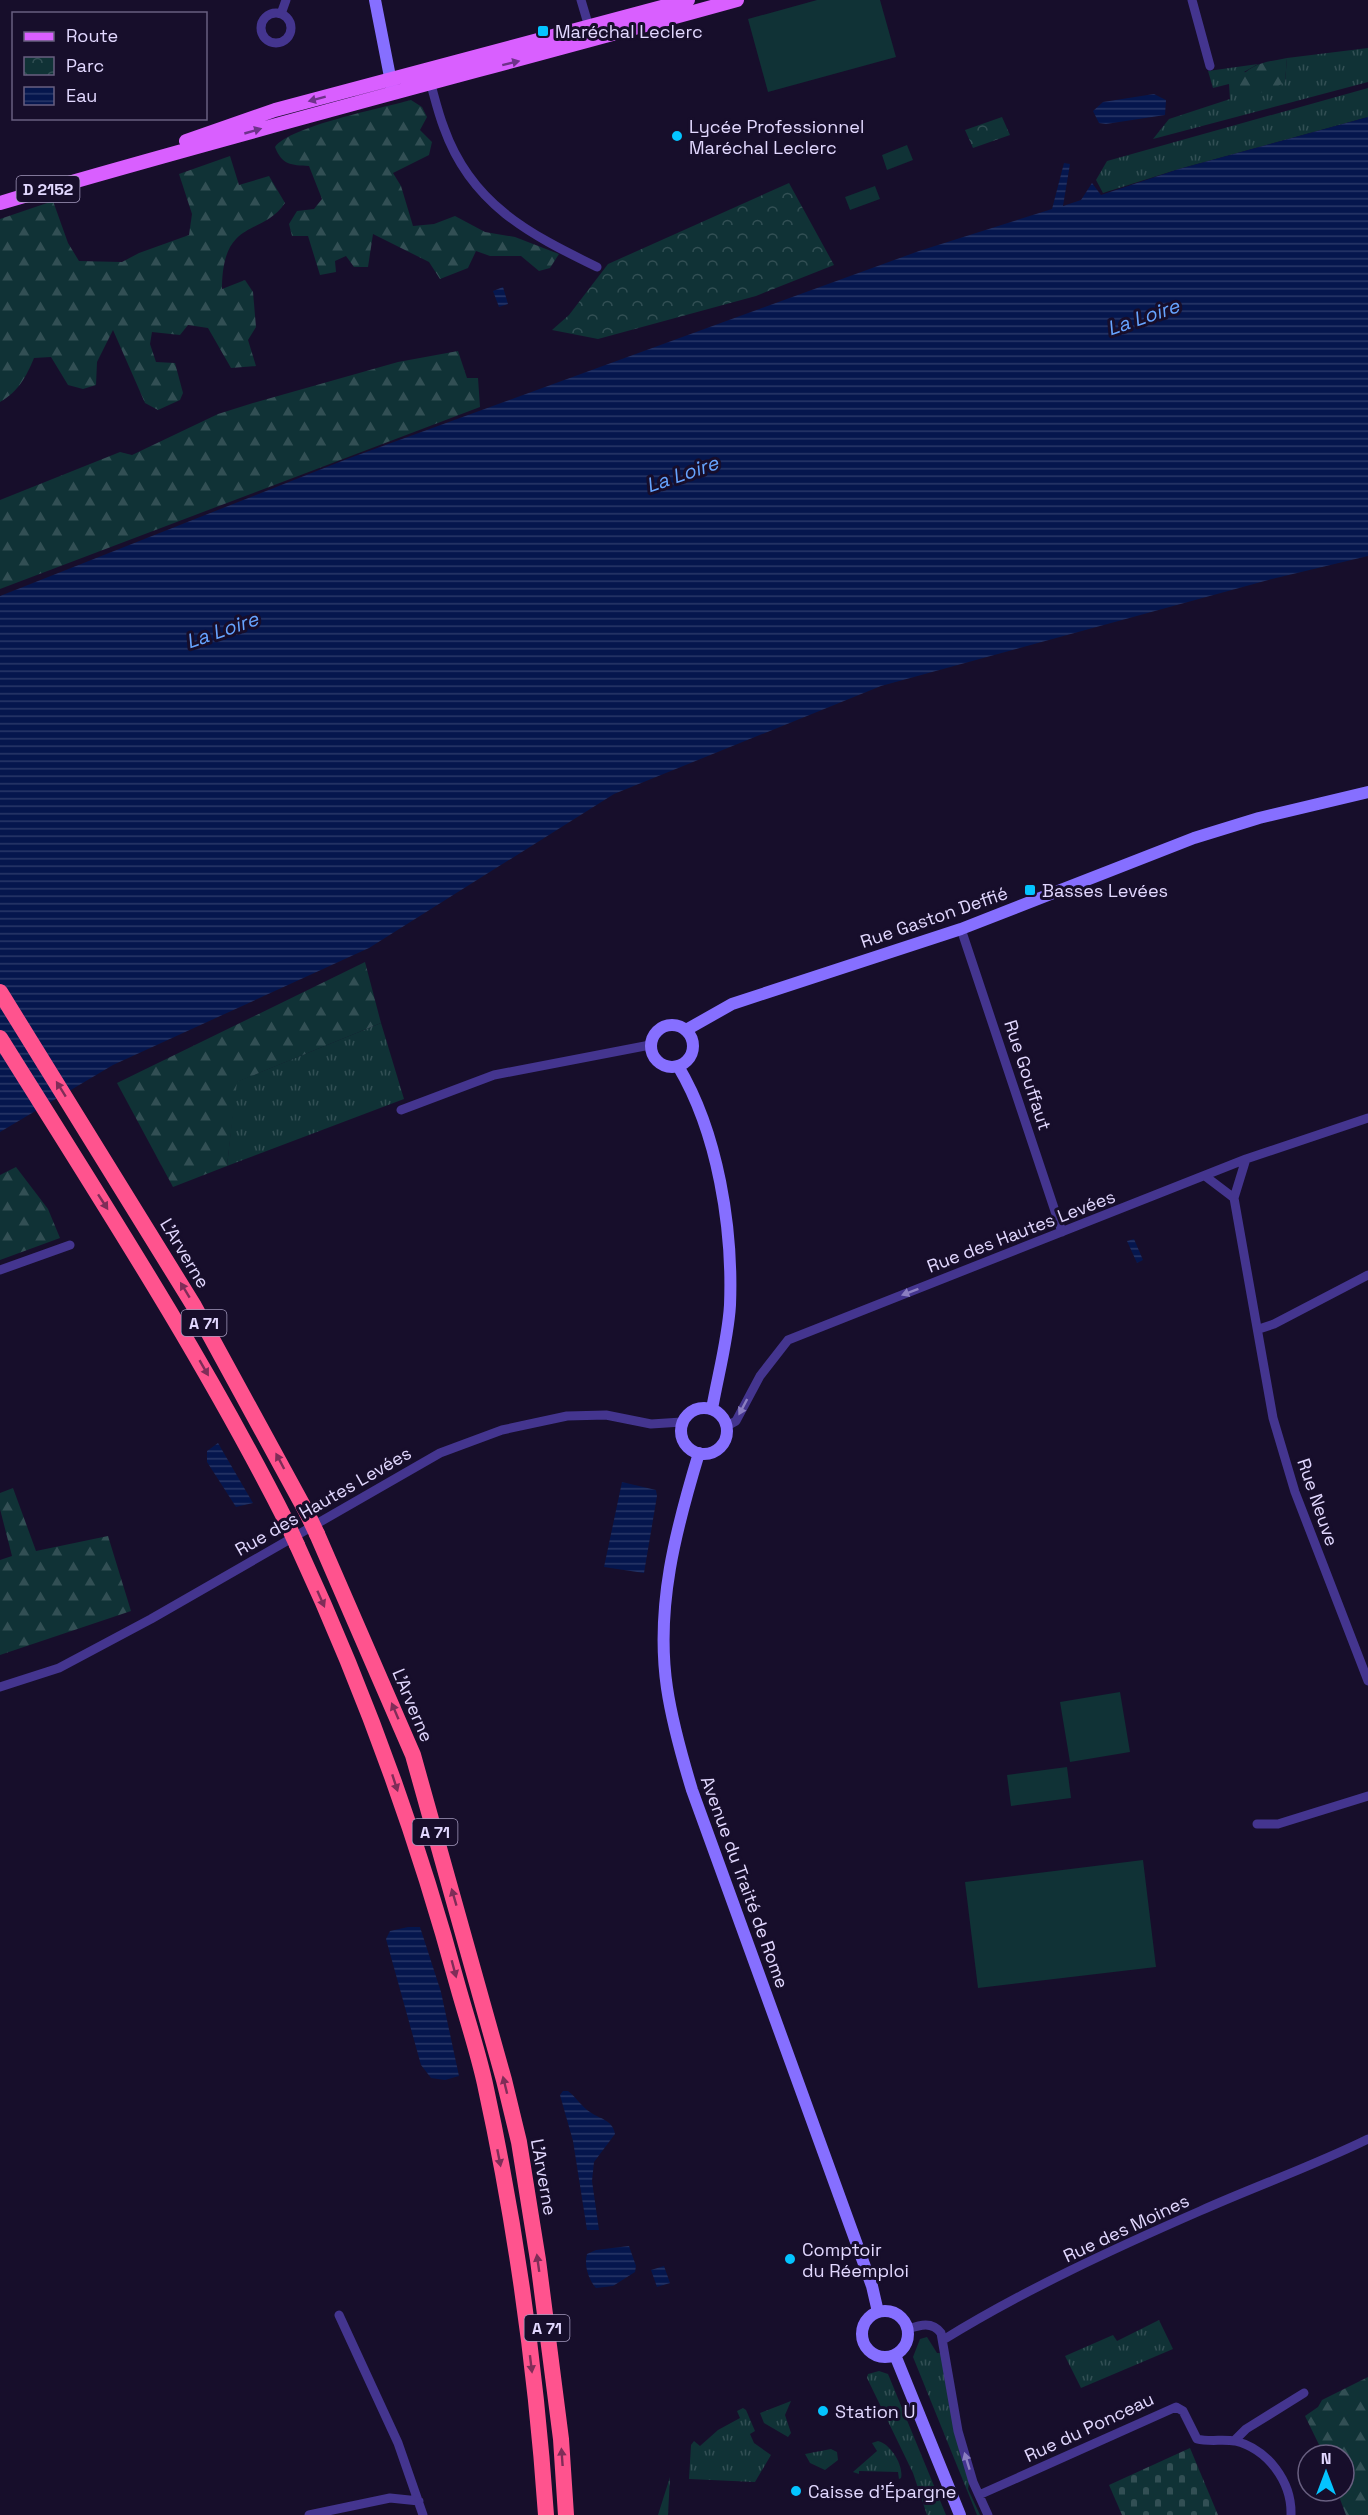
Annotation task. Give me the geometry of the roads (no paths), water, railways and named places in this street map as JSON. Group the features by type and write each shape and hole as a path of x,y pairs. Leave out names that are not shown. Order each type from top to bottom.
{"highway":[{"name":"L'Arverne","path":"0,992 214,1341 307,1512 414,1755 519,2142 538,2260 561,2439 566,2515"},
{"name":"A 71","path":"0,1038 195,1352 287,1523 332,1623 386,1757 441,1922 485,2083 519,2263 541,2441 546,2515"}],"main road":[{"path":"375,0 392,86"},
{"name":"D 2152","path":"429,77 451,65 688,0"},
{"name":"D 2152","path":"0,203 392,86 736,0"},
{"name":"D 2152","path":"0,195 178,144 275,110 375,91"},
{"name":"Rue Gaston Deffié","path":"686,1030 732,1004 962,929 1194,838 1259,818 1368,792"},
{"path":"675,1025 686,1030 692,1039 693,1049 689,1059 678,1066 668,1067 659,1063 652,1054 650,1045 654,1034 662,1027 675,1025"},
{"path":"678,1066 705,1118 728,1239 730,1306 712,1409"},
{"path":"698,1408 712,1409 722,1416 727,1426 725,1441 720,1447 706,1454 699,1453 683,1441 682,1422 686,1416 698,1408"},
{"name":"Avenue du Traité de Rome","path":"699,1453 671,1556 665,1606 667,1687 676,1732 692,1790 872,2286 878,2312"},
{"path":"878,2312 896,2313 908,2329 905,2346 895,2355 877,2356 864,2344 862,2328 870,2316 878,2312"},
{"path":"895,2355 960,2515"}],"street":[{"path":"281,14 286,0"},
{"path":"581,0 589,27"},
{"path":"1192,0 1210,66"},
{"path":"429,77 450,143 475,183 497,209 530,232 597,267"},
{"name":"Rue Gouffaut","path":"962,929 1062,1232"},
{"path":"401,1110 494,1075 650,1045"},
{"name":"Rue des Hautes Levées","path":"727,1426 736,1421 760,1376 788,1340 1246,1159 1368,1118"},
{"path":"1205,1176 1234,1198 1246,1159"},
{"name":"Rue Neuve","path":"1234,1198 1274,1418 1295,1492 1368,1681"},
{"path":"0,1270 70,1245"},
{"path":"1259,1329 1274,1324 1368,1275"},
{"name":"Rue des Hautes Levées","path":"0,1687 59,1668 151,1619 440,1453 502,1430 567,1416 606,1415 651,1424 682,1422"},
{"path":"1257,1824 1278,1824 1368,1796"},
{"name":"Rue des Moines","path":"943,2342 1103,2255 1368,2139"},
{"path":"339,2315 398,2443 423,2515"},
{"path":"908,2329 921,2325 939,2329 958,2431 988,2515"},
{"path":"1234,2441 1246,2429 1304,2393"},
{"name":"Rue du Ponceau","path":"979,2495 1171,2407 1183,2411 1197,2439 1234,2441 1253,2448 1272,2464 1288,2489 1291,2515"},
{"path":"309,2515 390,2498 418,2501"}],"water":[{"path":"1154,94 1166,100 1165,115 1106,124 1099,123 1093,111 1103,102"},
{"name":"La Loire","path":"1368,117 1368,556 1272,579 881,686 614,794 369,948 113,1065 0,1132 0,596 347,459 919,251 1052,209 1064,163 1070,164 1063,206 1081,200 1092,183 1101,195 1179,169"},
{"path":"503,287 508,304 499,307 493,291"},
{"path":"1134,1239 1143,1260 1137,1263 1127,1241"},
{"path":"218,1443 253,1503 236,1507 207,1462 207,1451"},
{"path":"622,1482 656,1490 657,1496 644,1573 604,1567"},
{"path":"420,1927 441,1992 459,2076 445,2080 431,2078 421,2065 386,1939 390,1931"},
{"path":"563,2091 568,2091 587,2110 609,2123 614,2129 615,2134 594,2162 592,2181 599,2230 587,2230 573,2141 560,2095"},
{"path":"629,2246 636,2266 635,2272 613,2286 596,2288 587,2272 587,2254 596,2250"},
{"path":"664,2266 670,2283 657,2287 651,2270"}],"place":[{"name":"Maréchal Leclerc","path":"543,31"},
{"name":"Lycée Professionnel Maréchal Leclerc","path":"677,136"},
{"name":"Basses Levées","path":"1030,890"},
{"name":"Comptoir du Réemploi","path":"790,2259"},
{"name":"Station U","path":"823,2411"},
{"name":"Caisse d'Épargne","path":"796,2491"}]}
